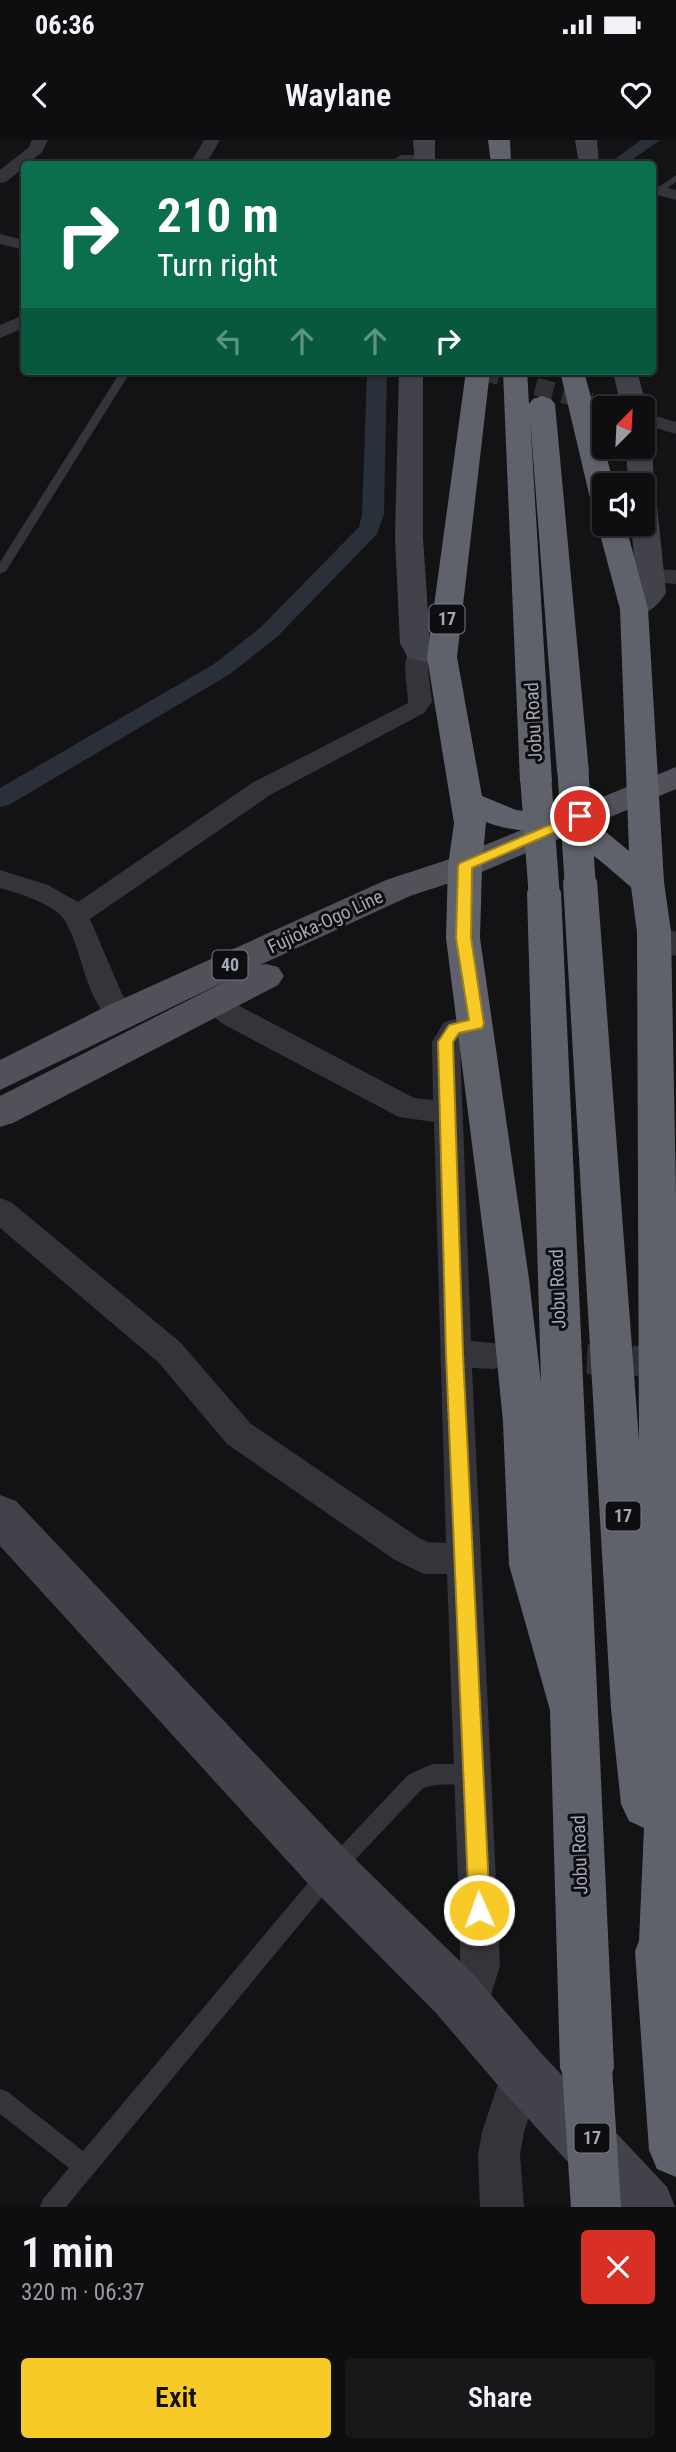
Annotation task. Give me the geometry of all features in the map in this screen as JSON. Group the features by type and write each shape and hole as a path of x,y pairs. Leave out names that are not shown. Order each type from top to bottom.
{"highway":[{"path":"499,140 501,161"},
{"name":"17","path":"477,375 430,655 470,823 465,866 463,938 477,1024 524,1422 532,1565 573,1708"},
{"name":"Jobu Road","path":"515,375 536,782 562,887 635,1709 664,1975 676,2150"},
{"name":"Jobu Road","path":"539,375 573,772 562,887 573,1708 587,2068 596,2207"},
{"path":"573,375 598,473"},
{"name":"17","path":"614,536 634,609 660,783 647,882 665,940 658,1345 669,1822 664,1975"},
{"path":"466,802 511,820 558,825 605,846 647,882"}],"main road":[{"name":"Fujioka-Ogo Line","path":"0,1076 122,1014 398,888 465,866 660,783"},
{"name":"Fujioka-Ogo Line","path":"213,1003 398,909 465,866"},
{"name":"40","path":"0,1113 213,1003"}],"street":[{"path":"0,177 36,149 40,140"},
{"path":"200,161 212,140"},
{"path":"586,140 589,161"},
{"path":"656,192 676,195"},
{"path":"0,239 21,244"},
{"path":"0,332 21,322"},
{"path":"76,916 261,789 415,708 420,702 416,668 430,655 415,643 409,538 411,375"},
{"path":"626,375 631,396"},
{"path":"655,422 676,428"},
{"path":"634,609 652,593 664,577 646,547 645,536"},
{"path":"0,879 52,897 76,916 110,998 122,1014"},
{"path":"213,1003 233,1017 409,1109 449,1112"},
{"path":"468,2009 480,1966 466,1559 454,1354 446,1042 454,1029 477,1024"},
{"path":"0,1210 169,1352 239,1434 407,1549 424,1558 466,1559"},
{"path":"454,1354 493,1356"},
{"path":"0,1515 331,1871 468,2009 522,2072 647,2207"},
{"path":"502,2207 499,2155 503,2132 522,2072"}],"lane":[{"path":"396,161 424,154"},
{"path":"656,191 676,178"},
{"path":"0,571 123,375"},
{"path":"51,2207 331,1871 415,1782 432,1774 474,1774"},
{"path":"0,2100 85,2166"}],"waterway":[{"path":"620,161 652,140"},
{"path":"0,799 222,669 269,632 369,529 373,514 377,375"}],"tunnel":[{"path":"496,375 591,402"},
{"path":"542,1358 676,1362"}],"route":[{"path":"479,1910 466,1559 454,1354 446,1042 454,1029 477,1024 463,938 465,866 580,816"}]}
